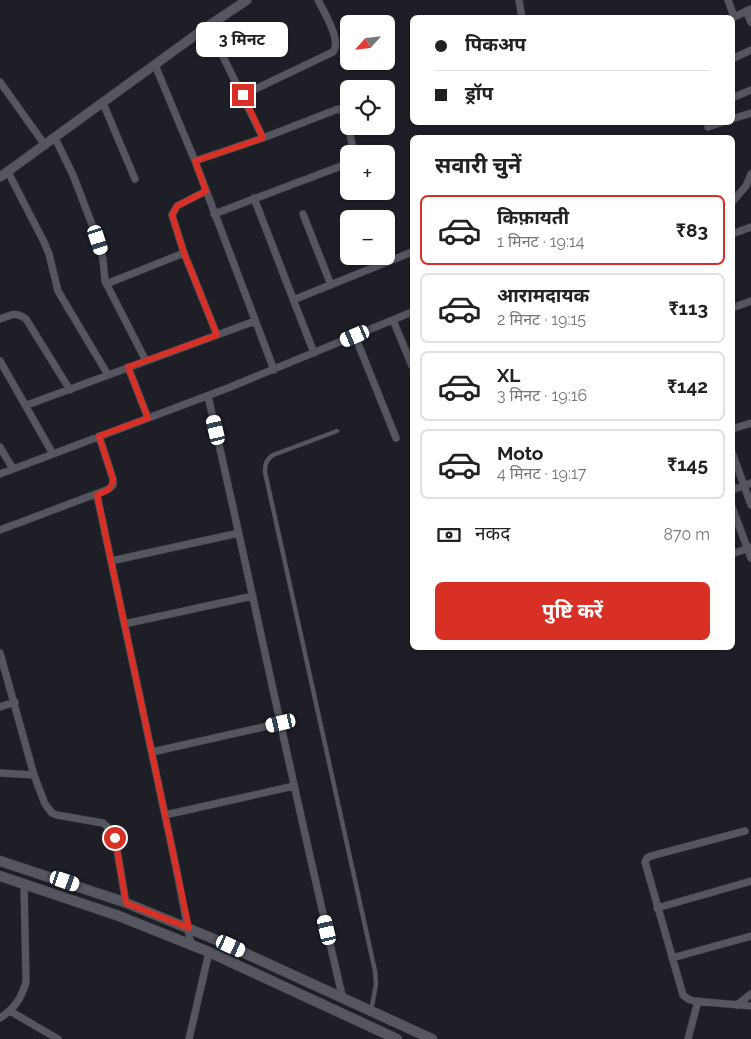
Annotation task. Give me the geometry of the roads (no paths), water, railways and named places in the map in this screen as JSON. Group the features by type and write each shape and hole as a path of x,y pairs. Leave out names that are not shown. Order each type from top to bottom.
{"main road":[{"path":"0,861 65,881 189,928 432,1039"},
{"path":"0,876 119,916 209,952 397,1039"}],"street":[{"path":"0,178 208,26 248,0"},
{"path":"243,95 335,50 337,45 335,36 318,0"},
{"path":"519,0 522,15"},
{"path":"728,0 732,15"},
{"path":"735,16 748,10 751,22"},
{"path":"208,26 263,138"},
{"path":"735,58 751,50"},
{"path":"155,65 195,161 274,370"},
{"path":"0,82 45,145"},
{"path":"735,97 751,90"},
{"path":"103,103 135,179"},
{"path":"195,161 263,138 338,109 346,113 352,145"},
{"path":"735,118 751,113"},
{"path":"708,127 714,125"},
{"path":"55,138 73,175 98,240 106,284 146,360"},
{"path":"214,214 340,166"},
{"path":"8,172 44,242 64,303 108,375"},
{"path":"735,199 746,186 751,174"},
{"path":"206,191 177,206 173,210 172,215 184,253 217,335"},
{"path":"254,198 314,353"},
{"path":"303,214 332,285"},
{"path":"735,233 751,227"},
{"path":"106,284 184,253"},
{"path":"293,300 410,253"},
{"path":"735,307 751,301"},
{"path":"0,319 15,313 26,319 70,390"},
{"path":"0,474 208,396 410,313"},
{"path":"393,320 410,361"},
{"path":"27,405 255,321"},
{"path":"355,336 396,438"},
{"path":"0,361 27,405 53,454"},
{"path":"128,367 148,418"},
{"path":"208,396 254,596 310,861 343,998"},
{"path":"735,428 751,423"},
{"path":"0,530 109,489 113,479 99,436"},
{"path":"0,447 12,469"},
{"path":"735,458 748,484 751,505"},
{"path":"735,489 748,484"},
{"path":"97,495 189,928 191,945"},
{"path":"735,514 749,547 751,558"},
{"path":"111,561 239,533"},
{"path":"735,553 749,547"},
{"path":"124,624 254,596"},
{"path":"0,654 34,775 45,804 52,813 57,815 102,823 112,830 126,903"},
{"path":"0,707 15,702"},
{"path":"152,752 281,723"},
{"path":"0,774 34,775"},
{"path":"165,815 294,786"},
{"path":"745,831 647,858 645,862 683,994 688,999 698,1001 751,1006"},
{"path":"657,908 751,882"},
{"path":"0,1018 10,1011 22,996 26,982 24,884"},
{"path":"672,958 751,936"},
{"path":"189,1039 209,952"},
{"path":"737,1005 751,994"},
{"path":"688,1039 698,1001"},
{"path":"10,1011 58,1039"}],"lane":[{"path":"337,431 273,455 265,464 265,472 375,971 376,984 371,1011"}]}
